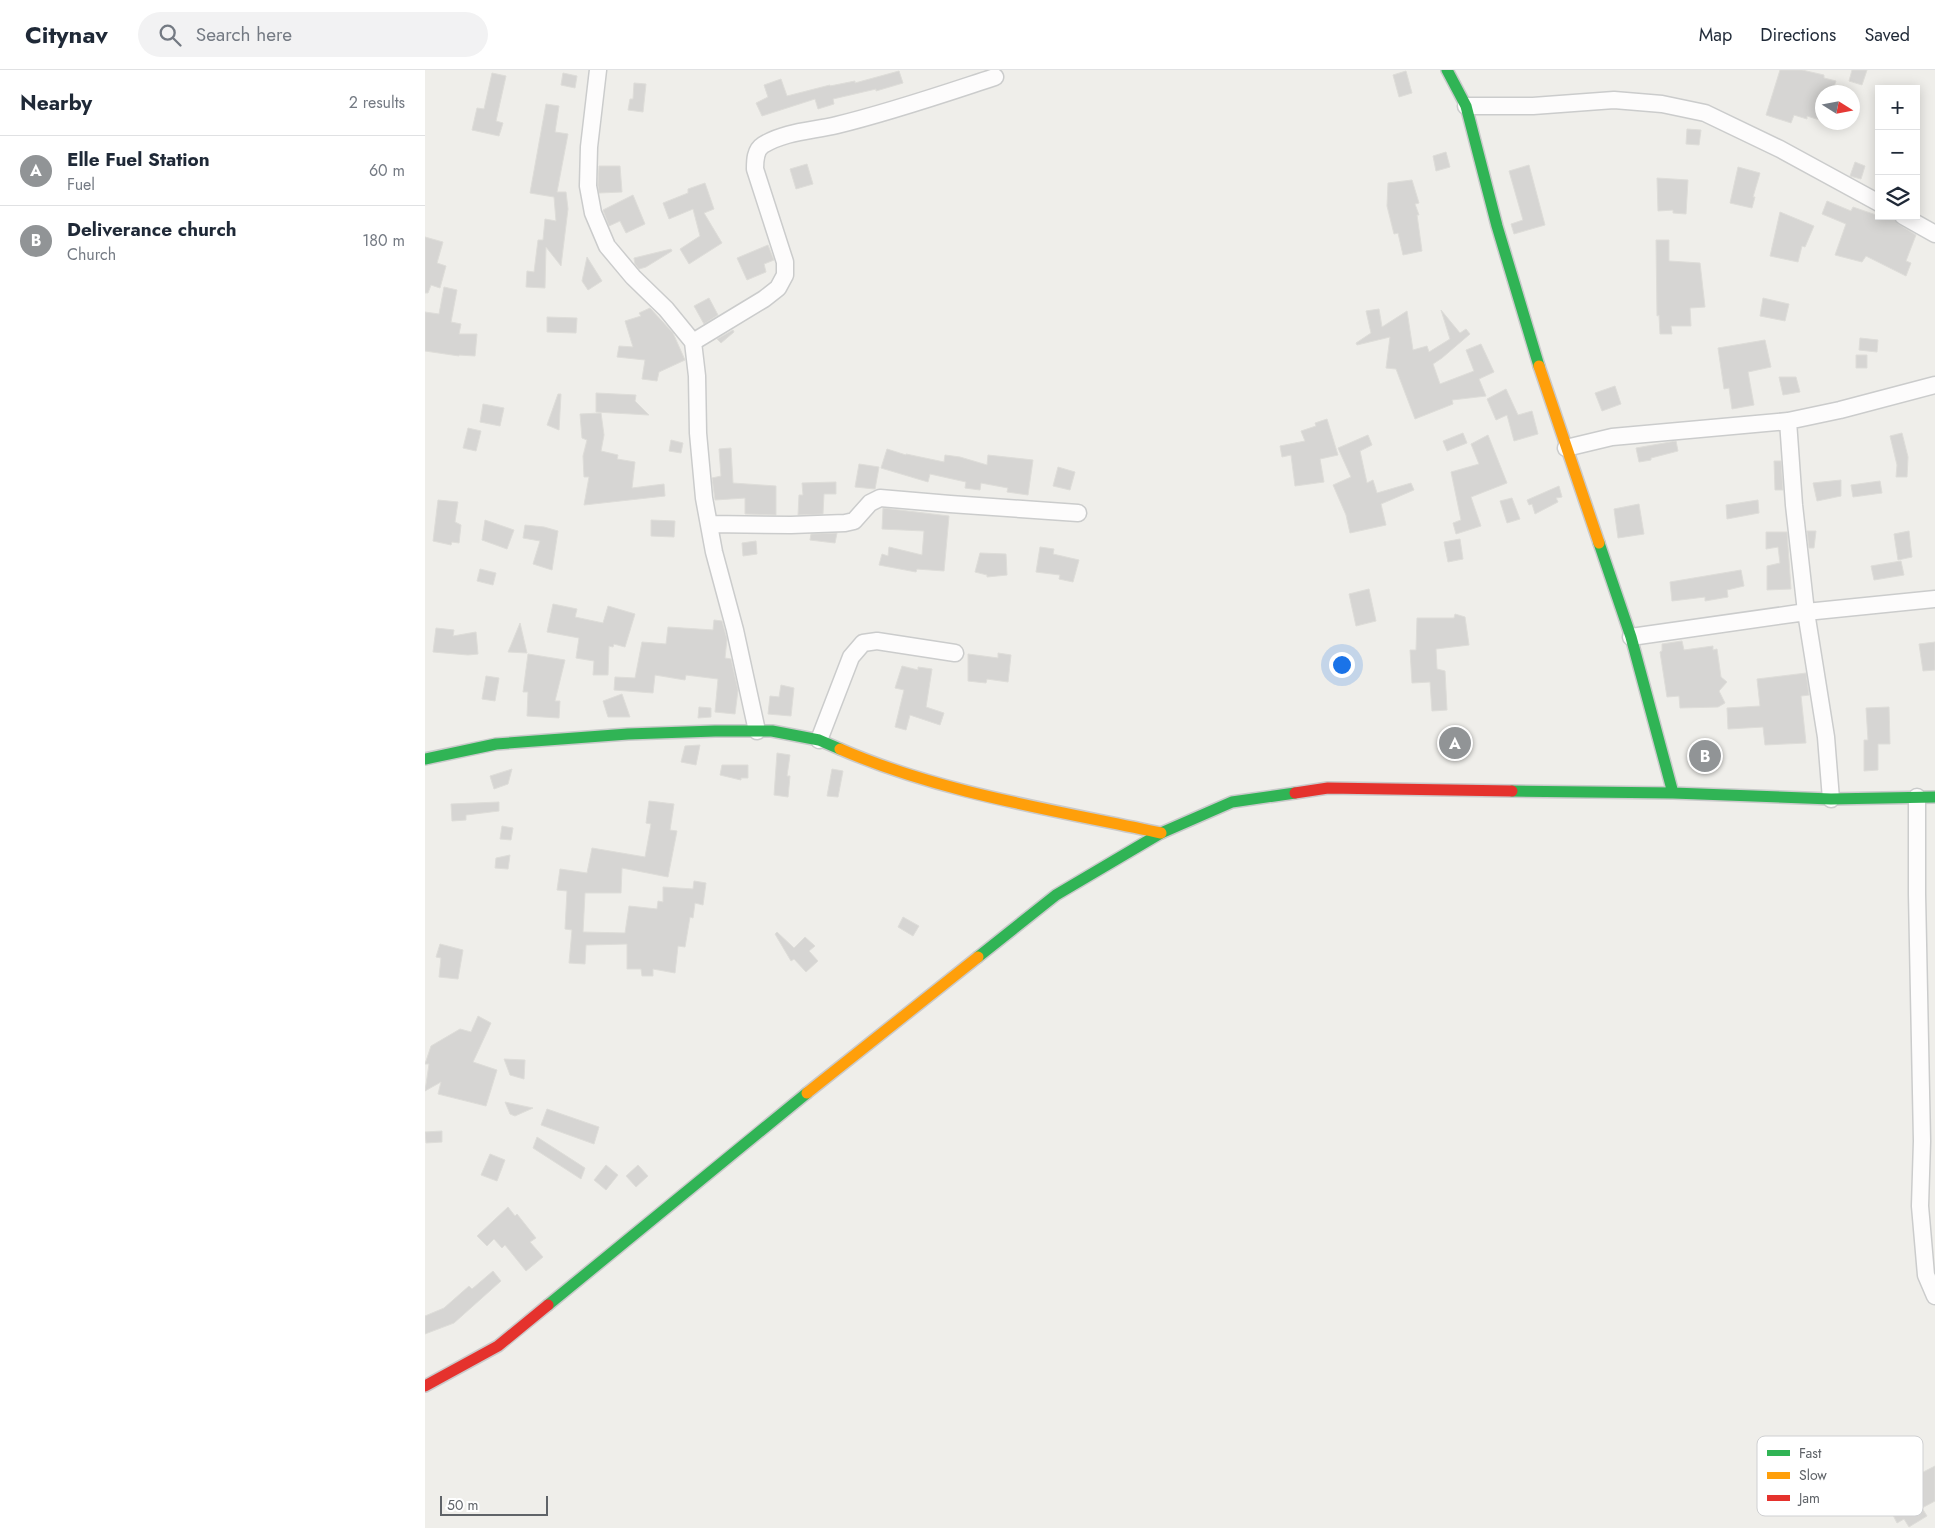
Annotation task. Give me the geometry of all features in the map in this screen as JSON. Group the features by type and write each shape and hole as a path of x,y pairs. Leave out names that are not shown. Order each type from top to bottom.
{"street":[{"path":"598,70 589,147 589,186 593,213 607,246 633,277 666,309 693,342 697,376 698,433 703,489 714,552 747,681 757,731"},
{"path":"1447,70 1466,106 1497,226 1545,387 1631,637 1673,793"},
{"path":"693,342 764,299 778,288 785,275 785,262 755,169 756,156 761,146 788,135 835,126 894,110 995,77"},
{"path":"1466,106 1570,104 1614,100 1662,104 1705,114 1780,148 1875,201"},
{"path":"1910,220 1935,234"},
{"path":"1566,448 1612,437 1789,421 1841,410 1935,385"},
{"path":"1789,421 1794,505 1806,612 1826,737 1831,799"},
{"path":"709,524 791,525 845,523 854,521 870,503 880,498 1078,513"},
{"path":"1631,637 1806,612 1935,599"},
{"path":"819,740 851,657 863,643 877,641 955,653"},
{"path":"425,759 496,744 628,734 772,731 819,740 865,760 958,789 1161,832"},
{"path":"425,1386 498,1346 833,1071 1055,895 1161,832 1231,802 1328,788 1673,793 1831,799 1935,797"},
{"path":"1917,797 1917,894 1929,1140 1921,1216 1926,1276 1935,1296"}],"building":[{"path":"1780,70 1802,70 1824,75 1824,78 1836,81 1835,85 1815,85 1815,118 1807,116 1807,119 1794,115 1791,123 1766,115"},
{"path":"1852,70 1867,70 1862,85 1849,81"},
{"path":"899,71 903,83 876,91 876,89 833,99 834,104 818,109 815,99 762,116 756,103 768,97 764,85 781,79 787,96 830,85 855,81 855,83"},
{"path":"1406,71 1412,93 1399,97 1393,75"},
{"path":"492,73 506,76 496,121 503,123 499,136 472,130 477,108 484,109"},
{"path":"563,73 577,76 575,88 561,85"},
{"path":"634,83 646,84 643,112 628,110 630,99 633,99"},
{"path":"546,104 559,106 555,132 568,134 557,192 566,192 568,209 561,266 546,247 545,288 526,287 527,271 534,272 538,240 543,240 545,219 556,221 554,197 530,193"},
{"path":"1687,129 1701,130 1699,145 1686,144"},
{"path":"1446,152 1450,167 1436,171 1433,156"},
{"path":"1855,162 1865,166 1861,179 1850,176"},
{"path":"807,164 813,184 796,189 790,169"},
{"path":"1529,165 1545,225 1514,234 1511,224 1523,220 1509,171"},
{"path":"599,166 620,166 622,192 599,193"},
{"path":"1738,167 1760,173 1752,208 1730,203"},
{"path":"1657,178 1688,180 1686,214 1673,213 1673,210 1658,211"},
{"path":"1412,180 1419,203 1415,204 1419,215 1417,215 1422,251 1403,255 1398,233 1394,234 1387,206 1388,183"},
{"path":"705,183 714,209 704,213 722,243 689,264 680,249 700,236 693,209 669,219 663,203 688,193 688,189"},
{"path":"633,195 645,224 626,233 620,221 609,226 603,210"},
{"path":"1827,201 1851,211 1853,207 1875,215 1875,220 1896,220 1898,224 1916,235 1906,261 1911,263 1906,276 1866,256 1862,262 1835,255 1846,224 1822,214"},
{"path":"1780,212 1814,226 1805,247 1802,246 1798,262 1770,256"},
{"path":"425,237 443,242 437,263 446,266 440,288 431,285 428,293 425,293"},
{"path":"1656,240 1669,240 1669,261 1700,263 1705,307 1690,308 1691,326 1671,326 1672,334 1660,334 1659,315 1657,316"},
{"path":"768,245 774,260 764,264 766,272 747,280 737,258"},
{"path":"671,249 672,251 646,267 639,269 635,264 634,258"},
{"path":"587,257 602,281 588,290 582,281"},
{"path":"444,287 457,290 451,322 461,324 459,334 477,334 475,356 459,356 425,351 425,312 439,314"},
{"path":"709,298 718,315 704,324 694,306"},
{"path":"1763,298 1789,304 1785,321 1760,316"},
{"path":"650,308 673,333 685,360 659,372 657,381 642,379 645,360 617,357 619,346 633,347 625,321 641,316 639,313"},
{"path":"1379,309 1382,327 1407,311 1413,350 1427,346 1429,352 1450,339 1441,310 1460,333 1466,329 1470,334 1433,364 1440,384 1474,371 1466,350 1481,344 1494,372 1479,379 1486,396 1452,400 1453,404 1415,419 1396,369 1386,368 1390,337 1357,345 1356,343 1371,333 1366,311"},
{"path":"547,317 577,318 576,333 547,332"},
{"path":"733,330 734,332 721,343 717,339"},
{"path":"1860,338 1878,340 1877,352 1859,350"},
{"path":"1765,340 1771,367 1748,372 1754,405 1732,409 1729,388 1724,389 1718,348"},
{"path":"1856,355 1867,355 1867,368 1856,368"},
{"path":"1779,377 1796,377 1800,392 1783,395"},
{"path":"1615,386 1621,404 1602,411 1595,393"},
{"path":"1506,389 1518,415 1532,411 1538,434 1514,441 1507,415 1496,420 1487,399"},
{"path":"596,393 636,395 635,401 649,415 596,412"},
{"path":"558,394 561,394 559,430 547,425"},
{"path":"483,404 504,408 500,426 480,422"},
{"path":"601,413 604,435 601,451 618,455 617,459 635,462 632,488 664,484 665,496 584,505 589,477 584,477 583,456 587,440 582,438 580,414"},
{"path":"1327,419 1338,455 1320,459 1324,482 1295,486 1291,455 1282,457 1280,446 1305,441 1301,431 1316,426 1315,423"},
{"path":"468,428 481,431 476,451 463,448"},
{"path":"1463,433 1467,443 1447,451 1443,441"},
{"path":"1902,433 1908,457 1907,477 1896,477 1897,465 1890,436"},
{"path":"1368,435 1372,445 1360,451 1367,483 1373,480 1377,493 1411,483 1414,490 1381,504 1386,525 1350,533 1346,515 1333,485 1351,477 1338,448"},
{"path":"1488,435 1507,483 1471,497 1481,526 1456,534 1453,523 1461,520 1451,472 1479,464 1471,444"},
{"path":"671,440 683,443 681,453 669,451"},
{"path":"1676,441 1678,451 1639,462 1636,448"},
{"path":"731,448 733,483 776,486 776,515 745,514 745,498 715,500 712,478 721,476 719,449"},
{"path":"887,449 906,455 944,462 945,455 960,457 987,465 988,455 1033,460 1028,495 1007,492 1008,488 981,483 980,490 965,488 966,482 930,474 928,482 881,468"},
{"path":"1774,461 1781,461 1783,490 1775,490"},
{"path":"859,464 879,467 875,489 855,487"},
{"path":"1058,467 1075,472 1070,490 1053,486"},
{"path":"1841,480 1841,496 1817,501 1813,483"},
{"path":"1880,481 1882,493 1853,497 1851,485"},
{"path":"836,482 836,494 824,494 823,514 798,515 799,495 803,495 802,483"},
{"path":"1559,486 1562,497 1556,498 1558,502 1535,514 1532,504 1529,505 1527,500"},
{"path":"1512,498 1520,519 1507,523 1500,501"},
{"path":"438,500 458,502 455,522 461,525 459,543 452,542 451,545 433,541"},
{"path":"1758,500 1759,513 1727,519 1726,505"},
{"path":"1639,504 1644,534 1618,538 1614,509"},
{"path":"883,508 949,516 944,571 917,569 916,572 879,565 882,554 888,556 889,547 922,555 924,531 882,529"},
{"path":"485,520 514,530 507,549 482,540"},
{"path":"651,520 675,521 674,537 651,536"},
{"path":"525,525 558,531 552,570 533,564 540,541 523,538"},
{"path":"1807,531 1816,531 1814,548 1809,548"},
{"path":"1909,531 1912,557 1898,560 1894,534"},
{"path":"1766,532 1787,532 1791,589 1767,590 1767,566 1780,563 1778,547 1766,549"},
{"path":"837,533 835,543 810,540 811,534"},
{"path":"1460,539 1463,559 1448,562 1444,542"},
{"path":"756,541 757,554 743,556 742,543"},
{"path":"1040,547 1054,549 1053,554 1079,560 1073,582 1059,579 1060,575 1036,572"},
{"path":"980,553 1006,554 1007,575 987,577 987,575 975,572"},
{"path":"1901,561 1904,575 1874,580 1871,566"},
{"path":"480,569 496,573 493,585 477,581"},
{"path":"1741,570 1744,586 1727,590 1728,597 1705,601 1705,597 1672,601 1670,582"},
{"path":"1369,589 1376,621 1356,626 1349,594"},
{"path":"553,604 577,609 575,617 603,623 608,606 635,614 625,647 614,644 613,647 609,646 608,675 593,675 594,661 576,658 579,638 547,632"},
{"path":"1455,614 1465,617 1469,645 1436,649 1437,669 1445,671 1447,710 1432,711 1430,682 1412,683 1410,650 1416,650 1417,618 1454,618"},
{"path":"714,620 722,621 727,639 725,658 731,659 738,690 735,714 715,712 718,679 686,675 685,680 655,675 653,693 614,690 615,677 635,678 642,642 666,644 668,627 713,630"},
{"path":"520,623 527,653 508,652"},
{"path":"436,628 454,630 453,636 476,632 478,654 433,652"},
{"path":"1682,641 1684,650 1713,646 1713,650 1717,649 1721,677 1727,682 1719,691 1725,703 1718,707 1680,708 1679,696 1667,697 1660,652 1662,651 1662,644"},
{"path":"1935,642 1935,670 1923,671 1919,644"},
{"path":"998,653 1011,655 1008,682 987,679 986,683 968,681 968,654 998,658"},
{"path":"528,654 565,660 555,701 560,701 559,718 527,716 528,692 523,692"},
{"path":"902,666 918,670 918,667 932,669 926,707 944,713 940,725 910,715 906,730 895,727 904,690 895,688"},
{"path":"1806,673 1809,695 1801,696 1806,743 1765,745 1763,727 1728,729 1727,708 1760,706 1757,679"},
{"path":"486,676 499,678 495,701 482,699"},
{"path":"781,685 794,688 791,716 768,714 770,696 779,697"},
{"path":"622,694 630,717 608,717 603,701"},
{"path":"699,707 711,708 711,717 698,718"},
{"path":"1889,707 1890,744 1878,744 1878,770 1864,771 1864,740 1868,740 1866,708"},
{"path":"700,745 696,765 681,762 685,746"},
{"path":"777,753 790,755 787,776 790,776 788,797 774,795"},
{"path":"722,765 748,765 748,778 741,778 741,780 720,775"},
{"path":"512,769 508,784 494,789 490,776"},
{"path":"832,769 843,771 838,797 827,796"},
{"path":"649,801 674,804 670,830 677,831 668,877 622,868 621,893 585,893 583,932 625,933 629,906 657,909 658,901 663,902 663,887 693,889 694,881 706,883 703,905 695,903 693,918 690,917 685,947 678,946 675,973 653,969 653,976 642,976 641,969 627,969 627,944 586,945 585,964 569,963 572,930 565,929 567,891 557,890 560,869 587,873 592,848 645,857 651,824 646,823"},
{"path":"499,802 499,811 466,815 466,820 452,821 451,804"},
{"path":"502,826 513,828 511,840 500,839"},
{"path":"510,855 508,869 495,868 496,858"},
{"path":"903,917 919,926 913,936 898,927"},
{"path":"777,932 794,948 805,937 815,946 809,951 818,961 806,972 794,959 791,961 775,934"},
{"path":"440,944 463,950 458,979 439,977 441,958 436,957"},
{"path":"478,1016 491,1023 473,1062 497,1070 486,1106 438,1094 441,1082 425,1091 429,1064 425,1064 431,1046 460,1029 471,1032"},
{"path":"504,1059 525,1060 524,1079 510,1075"},
{"path":"505,1102 533,1108 515,1116 510,1114"},
{"path":"547,1109 599,1127 594,1144 541,1125"},
{"path":"442,1131 442,1142 426,1143 425,1132"},
{"path":"537,1137 585,1168 581,1179 533,1148"},
{"path":"490,1154 505,1160 497,1181 481,1175"},
{"path":"606,1165 618,1175 606,1190 594,1180"},
{"path":"638,1165 648,1176 636,1187 626,1176"},
{"path":"508,1207 515,1216 517,1214 536,1238 530,1242 543,1257 526,1271 505,1245 502,1248 494,1239 487,1246 477,1236"},
{"path":"493,1271 501,1281 454,1323 425,1334 425,1316 444,1308 469,1286 472,1289"},
{"path":"1935,1466 1935,1501 1923,1507 1923,1472"},
{"path":"1923,1510 1927,1516 1909,1527 1904,1519 1897,1523 1894,1516 1923,1516"}],"traffic: fast":[{"path":"1447,70 1466,106 1497,226 1539,366"},
{"path":"1599,543 1631,637 1673,793"},
{"path":"425,759 496,744 628,734 715,731 772,731 819,740 840,749"},
{"path":"1512,791 1673,793 1831,799 1935,797"},
{"path":"978,957 1056,895 1161,833 1232,802 1295,793"},
{"path":"548,1305 807,1093"}],"traffic: slow":[{"path":"1539,366 1599,543"},
{"path":"840,749 878,764 958,789 1161,833"},
{"path":"807,1093 978,957"}],"traffic: jam":[{"path":"1295,793 1328,788 1512,791"},
{"path":"425,1386 498,1346 548,1305"}],"place":[{"name":"Elle Fuel Station","path":"1455,743"},
{"name":"Deliverance church","path":"1705,756"}]}
